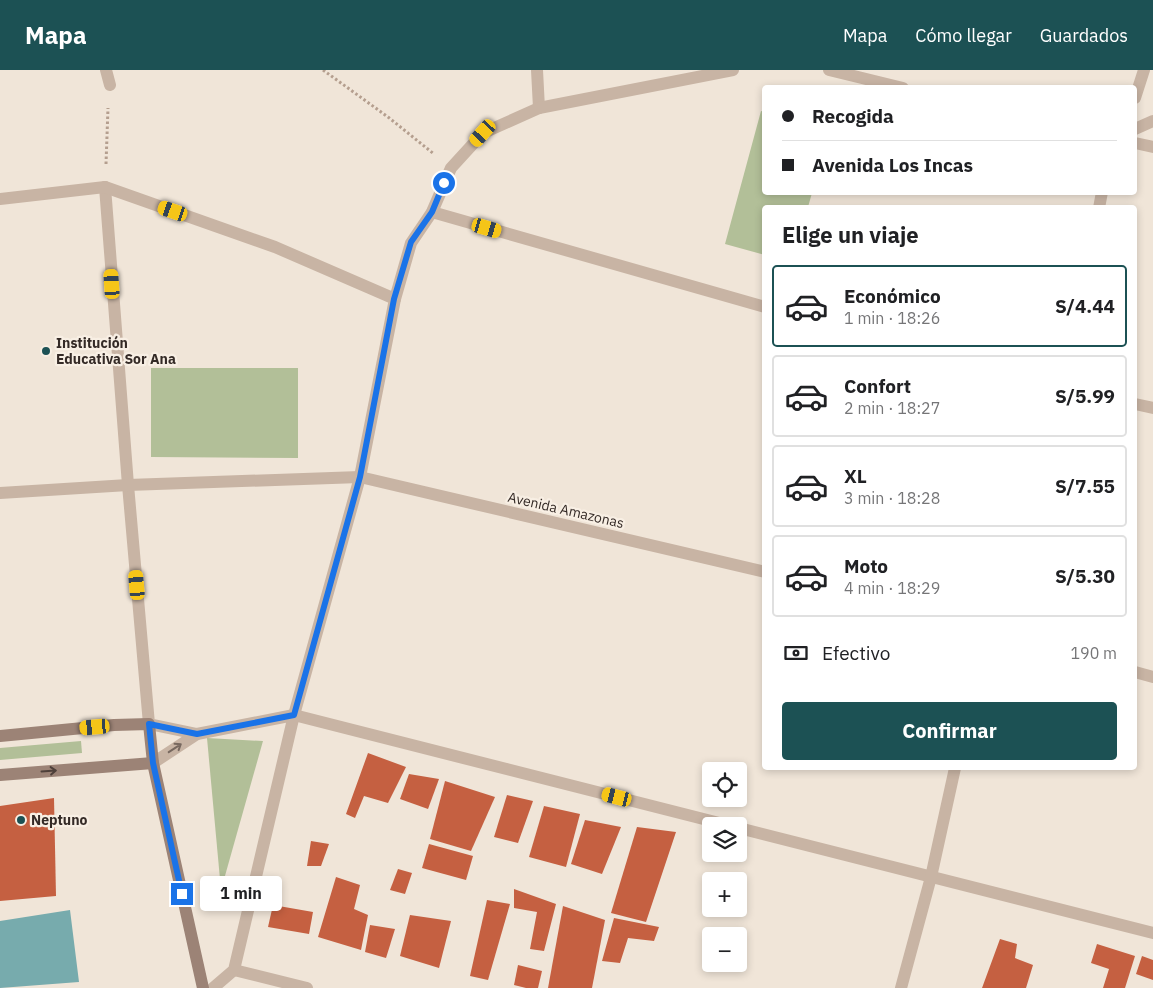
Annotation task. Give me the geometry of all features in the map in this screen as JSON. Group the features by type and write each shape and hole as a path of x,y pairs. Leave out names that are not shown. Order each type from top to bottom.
{"main road":[{"path":"0,736 114,725 149,724 153,763 203,988"},
{"path":"0,775 153,763"}],"street":[{"path":"106,70 110,85"},
{"path":"537,70 538,108"},
{"path":"213,988 234,970 294,715 360,477 394,299 411,242 432,212 451,168 483,133 538,108 733,70"},
{"path":"829,70 891,85"},
{"path":"1137,92 1144,70"},
{"path":"1137,128 1153,121"},
{"path":"1137,143 1153,147"},
{"path":"0,199 105,187 275,247 394,299"},
{"path":"105,187 149,724 197,734"},
{"path":"432,212 762,306"},
{"path":"1137,404 1153,408"},
{"name":"Avenida Amazonas","path":"0,493 128,485 360,477 762,571"},
{"path":"1137,673 1153,677"},
{"path":"153,763 197,734 294,715 702,819"},
{"path":"901,988 932,877 955,770"},
{"path":"747,830 1153,933"},
{"path":"234,970 307,988"}],"path":[{"path":"323,70 388,117 451,168"},
{"path":"105,187 110,85"}],"green space":[{"path":"762,111 762,195 811,195 809,205 762,205 762,254 725,244"},
{"path":"151,368 298,368 298,458 151,457"},
{"path":"207,738 263,741 221,890"},
{"path":"81,741 82,753 0,760 0,748"}],"water":[{"path":"70,910 79,982 0,988 0,921"}],"building":[{"path":"368,753 406,767 388,803 364,796 355,818 346,814"},
{"path":"409,774 439,779 428,809 400,799"},
{"path":"445,781 495,797 471,851 430,839"},
{"path":"507,795 533,801 518,843 494,837"},
{"path":"54,798 56,896 0,901 0,806"},
{"path":"544,806 580,814 566,867 529,857"},
{"path":"585,820 621,827 602,874 571,864"},
{"path":"637,827 676,832 646,922 611,913"},
{"path":"311,841 329,844 321,866 307,866"},
{"path":"429,844 473,856 466,880 422,868"},
{"path":"398,869 412,873 405,894 390,890"},
{"path":"336,877 360,885 354,909 368,915 361,950 318,937"},
{"path":"514,889 556,904 544,951 530,949 537,912 514,908"},
{"path":"487,900 510,904 488,980 470,976"},
{"path":"273,905 313,912 309,934 268,927"},
{"path":"563,906 605,920 592,988 548,988"},
{"path":"410,915 451,921 439,968 400,956"},
{"path":"614,918 659,927 654,941 628,938 620,963 602,961"},
{"path":"370,925 395,929 386,958 365,952"},
{"path":"1000,939 1017,944 1015,958 1033,965 1026,988 982,988"},
{"path":"1097,944 1135,956 1125,988 1103,988 1109,969 1091,963"},
{"path":"1142,956 1153,960 1153,980 1136,974"},
{"path":"518,965 542,971 538,988 514,985"}],"place":[{"name":"Institución Educativa Sor Ana","path":"46,351"},
{"name":"Neptuno","path":"21,820"}],"route":[{"path":"182,894 153,763 149,724 197,734 294,715 360,477 394,299 411,242 432,212 444,183"}]}
